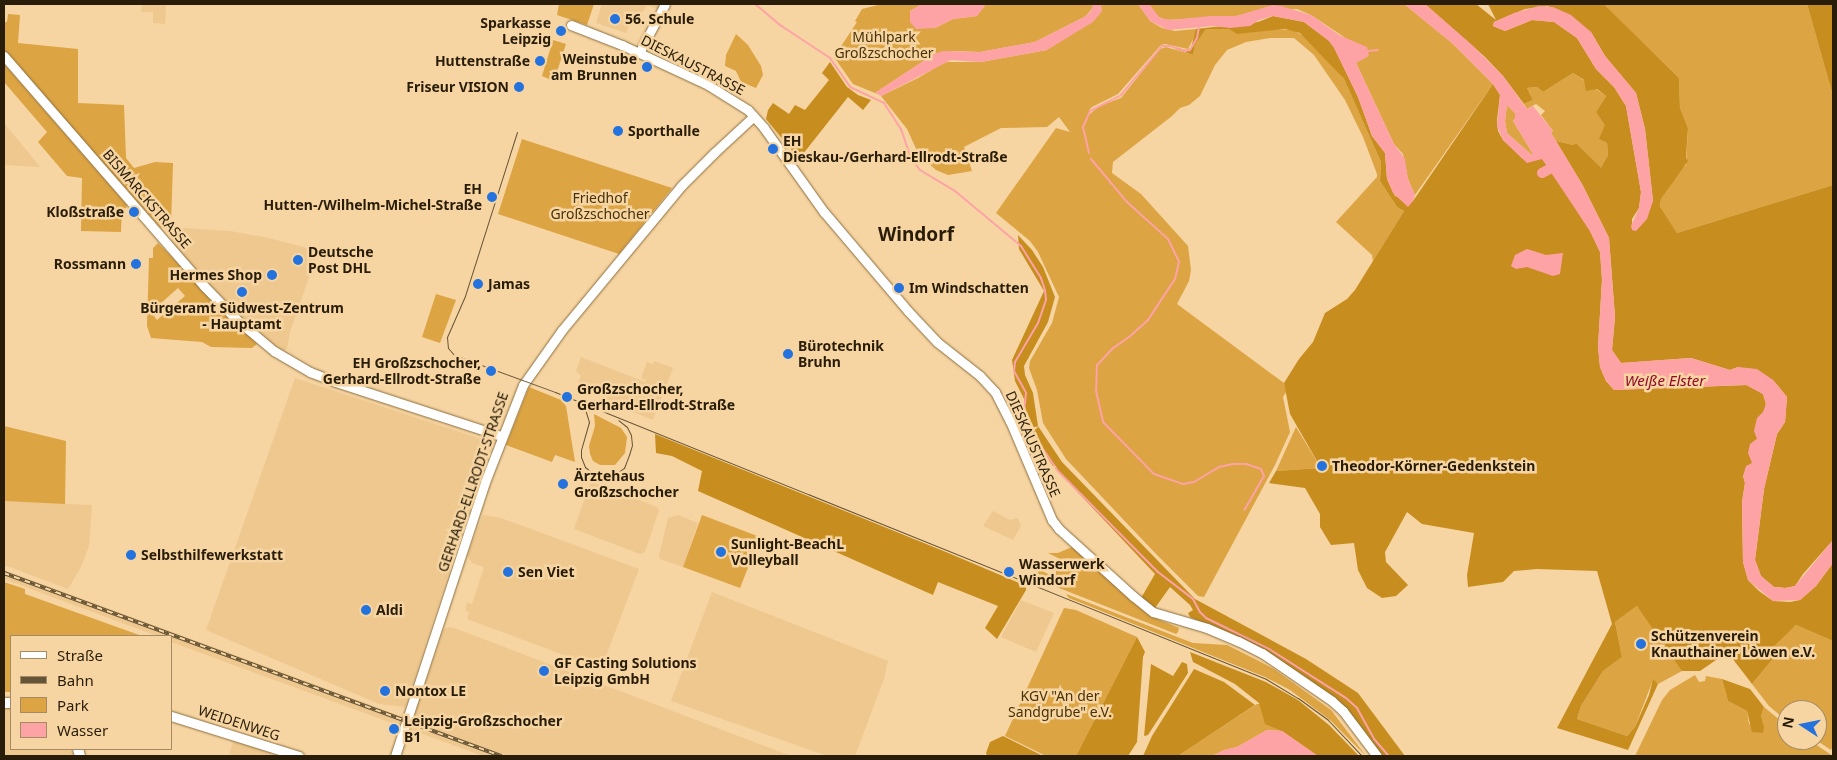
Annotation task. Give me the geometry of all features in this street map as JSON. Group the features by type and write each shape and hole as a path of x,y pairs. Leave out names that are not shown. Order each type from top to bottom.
{"main road":[{"path":"639,53 665,4"},
{"name":"DIESKAUSTRASSE","path":"571,25 639,53 728,95 742,105 754,116 824,212 908,311 938,342 980,376 995,392 1010,421 1052,520 1059,529 1144,607 1164,617 1207,628 1238,641 1262,653 1332,701 1348,718 1377,756"},
{"name":"BISMARCKSTRASSE","path":"4,56 204,286 237,320 274,351 310,372 336,382 501,436"},
{"name":"GERHARD-ELLRODT-STRASSE","path":"395,756 501,436 525,380 562,330 681,186 754,116"},
{"name":"WEIDENWEG","path":"172,716 299,756"}],"shaded area":[{"path":"142,4 166,4 165,24 153,23 153,12 141,12"},
{"name":"56. Schule","path":"602,4 660,4 658,9 647,5 641,15 637,14 635,19 632,19 626,33 596,23"},
{"path":"1425,4 1476,4 1496,20 1488,4 1604,4 1679,78 1680,108 1688,128 1686,158 1688,161 1661,199 1660,207 1677,233 1833,185 1833,540 1795,586 1785,588 1774,587 1761,576 1755,560 1764,489 1777,434 1785,422 1787,397 1773,380 1738,367 1730,370 1691,358 1621,363 1612,350 1615,317 1609,238 1582,184 1556,141 1573,145 1576,143 1601,168 1608,155 1607,143 1599,139 1605,125 1596,112 1606,96 1597,89 1586,91 1584,80 1573,73 1543,92 1537,87 1527,88 1533,100 1524,104 1503,76 1485,57","holes":["1548,6 1591,32 1605,56 1636,93 1645,129 1653,201 1632,230 1632,219 1639,208 1641,192 1626,106 1614,87 1596,69 1577,38 1554,22 1532,20 1505,31 1493,26 1494,22 1525,9"]},
{"path":"1807,4 1833,4 1833,96"},
{"path":"1273,16 1304,22 1332,43 1358,97 1372,136 1385,153 1387,179 1395,196 1413,201 1493,84 1500,95 1497,120 1498,131 1503,140 1523,159 1542,159 1547,164 1590,231 1600,252 1602,280 1598,347 1600,367 1606,381 1614,390 1747,385 1763,394 1766,404 1757,439 1753,442 1752,463 1743,476 1745,483 1742,502 1743,562 1748,580 1773,601 1790,602 1800,600 1816,586 1833,563 1833,641 1796,625 1772,648 1776,655 1752,684 1729,654 1719,658 1700,671 1682,671 1637,606 1615,622 1622,657 1603,671 1581,706 1577,719 1627,736 1635,727 1649,695 1653,679 1658,684 1628,750 1557,728 1612,624 1597,571 1537,569 1514,571 1503,582 1468,587 1467,575 1474,533 1422,524 1407,512 1385,552 1386,562 1408,585 1396,596 1382,598 1367,588 1358,570 1354,543 1331,545 1320,527 1320,514 1305,488 1269,483 1276,471 1321,468 1290,414 1284,383 1299,359 1313,342 1325,313 1347,299 1355,290 1404,211 1397,207 1380,181 1381,162 1344,79 1300,33 1285,29 1237,34 1229,29 1206,29 1195,45 1193,55 1175,49 1175,47 1186,50 1191,48 1196,29 1258,22"},
{"path":"830,62 847,87 858,95 871,100 863,110 848,97 799,159 766,119 768,110 773,103 789,114 795,105 805,110 829,80 822,73"},
{"path":"4,123 28,152 40,167 4,165"},
{"path":"184,228 230,231 269,238 318,251 290,332 287,349 283,351 259,334 206,283 171,241 174,235"},
{"path":"1018,235 1032,250 1043,267 1055,297 1048,322 1024,366 1025,375 1033,393 1038,426 1062,462 1195,599 1306,659 1358,693 1405,756 1382,756 1346,709 1265,650 1190,617 1188,613 1193,610 1190,605 1170,587 1155,608 1141,598 1155,574 1053,466 1027,427 1024,399 1015,381 1012,360 1044,291 1019,249"},
{"path":"581,357 645,382 646,380 641,378 647,362 653,364 654,361 673,368 653,420 600,399 601,396 577,386 581,376 576,371"},
{"path":"295,378 491,442 405,707 379,704 206,630"},
{"path":"655,434 946,552 1026,586 1026,590 997,639 985,628 998,606 938,582 933,595 698,491 702,471 672,456 656,453"},
{"path":"591,481 657,507 659,510 645,552 640,554 574,529"},
{"path":"4,501 92,505 89,546 81,567 68,589 4,565"},
{"path":"993,511 1010,520 1018,518 1021,526 1013,540 983,526"},
{"path":"483,515 501,518 639,569 601,669 467,619 469,612 465,610 467,603 472,604 484,567 472,563 467,555"},
{"path":"678,515 698,523 683,567 660,559 659,556 668,518"},
{"path":"4,570 403,717 400,726 172,642 172,635 154,635 4,579"},
{"path":"712,592 888,661 884,679 855,756 827,756 671,701"},
{"path":"1021,600 1054,613 1036,652 1001,637"},
{"path":"449,627 791,756 483,756 409,729 444,629"},
{"path":"1137,637 1145,652 1143,657 1137,742 1128,756 1076,756"},
{"path":"1190,652 1266,682 1298,700 1329,725 1359,756 1318,756 1282,731 1265,724 1259,703 1235,684 1193,662"},
{"path":"1182,662 1187,664 1188,673 1148,735 1144,736 1151,664 1173,676"},
{"path":"1194,669 1224,682 1255,705 1178,756 1143,756 1152,736"},
{"path":"1722,679 1750,689 1764,707 1761,716 1764,726 1763,733 1752,732 1747,711 1728,701"},
{"path":"4,706 10,708 10,750 71,750 74,756 4,756"},
{"path":"1003,736 1043,756 987,756 986,753 990,742"},
{"path":"234,738 273,751 270,756 229,756"}],"green space":[{"path":"559,4 594,4 587,25 557,15"},
{"name":"Mühlpark Großzschocher","path":"882,4 922,4 910,11 935,28 953,19 977,16 984,4 1093,4 1094,6 1086,16 1035,42 980,52 955,51 934,54 875,93 853,84 834,57 857,22 855,21 862,9"},
{"path":"1101,4 1138,4 1150,21 1162,28 1175,31 1196,29 1196,34 1188,49 1165,44 1161,45 1118,94 1092,107 1089,110 1090,114 1099,106 1121,98 1160,49 1166,47 1193,55 1195,45 1206,29 1229,29 1246,33 1270,29 1293,30 1306,37 1344,79 1381,162 1380,181 1397,207 1404,211 1373,261 1372,255 1336,222 1377,177 1377,174 1363,137 1345,100 1314,55 1294,38 1270,38 1246,42 1227,50 1215,65 1200,96 1189,105 1180,108 1113,162 1112,173 1141,194 1188,246 1191,270 1189,281 1177,304 1284,383 1286,392 1283,397 1290,432 1275,465 1204,597 1198,596 1156,554 1066,459 1043,423 1037,390 1029,368 1030,361 1052,323 1059,297 1038,252 1030,241 996,213 1056,128 1070,132 1059,117 1047,127 1001,128 964,147 972,171 948,175 936,170 919,155 907,129 881,96 945,62 981,62 1047,50 1099,15"},
{"path":"1149,4 1404,4 1452,43 1493,84 1415,195 1408,179 1403,154 1394,144 1344,37 1311,15 1297,9 1254,12 1236,16 1165,20 1157,16"},
{"path":"1604,4 1807,4 1833,96 1833,185 1677,233 1660,208 1661,199 1686,165 1688,128 1680,108 1679,78"},
{"path":"8,14 20,15 18,43 78,49 78,103 124,105 126,158 134,168 155,162 173,163 171,224 161,228 4,52 4,22 7,22"},
{"path":"736,34 748,45 761,66 763,75 756,88 741,82 736,71 725,66 726,55"},
{"path":"553,40 566,44 554,81 542,76"},
{"path":"4,64 127,205 126,208 122,209 121,232 81,231 82,178 67,176 38,142 47,132 4,82"},
{"path":"1573,73 1606,96 1596,112 1606,125 1600,139 1607,143 1608,155 1601,169 1576,143 1573,145 1556,141 1551,133 1553,131 1541,115 1545,111 1536,104 1527,109 1524,104 1533,100 1527,88 1537,87 1543,92"},
{"path":"1507,105 1515,113 1513,121 1532,155 1507,133 1505,121"},
{"name":"Friedhof Großzschocher","path":"522,139 672,188 619,254 498,214"},
{"path":"158,243 257,344 252,348 211,347 202,342 151,338 147,326 149,258 153,258 153,248","holes":["178,288 185,296 157,320 151,312"]},
{"path":"436,294 456,300 440,343 422,337"},
{"path":"529,387 561,400 566,406 575,462 555,455 552,462 506,445"},
{"path":"594,414 621,428 627,437 625,453 615,465 600,465 593,461 590,454 589,446 595,426"},
{"path":"4,426 66,441 65,504 4,501"},
{"path":"1296,427 1321,468 1276,471"},
{"name":"Sunlight-BeachL Volleyball","path":"702,515 760,537 740,588 683,567"},
{"path":"1072,547 1140,608 1150,616 1179,628 1178,632 1176,634 1049,584 1038,573 1039,569 1053,577 1062,560 1048,553 1058,553"},
{"path":"4,582 25,589 25,594 139,635 10,635 10,692 4,692"},
{"path":"1066,594 1193,643 1227,645 1274,669 1331,710 1366,756 1330,720 1290,690 1265,677 1069,598"},
{"path":"1637,606 1699,671 1682,671 1658,684 1653,680 1635,727 1627,736 1577,719 1581,706 1603,671 1622,657 1615,622"},
{"name":"KGV \"An der Sandgrube\" e.V.","path":"1064,608 1076,610 1137,637 1076,756 1046,756 1005,736"},
{"path":"1796,625 1833,641 1833,746 1831,750 1827,747 1827,700 1777,700 1777,713 1769,706 1752,684 1776,655 1771,648"},
{"path":"1695,675 1699,682 1705,681 1706,676 1722,679 1728,701 1747,711 1749,724 1764,726 1761,716 1764,707 1777,718 1777,750 1824,750 1833,756 1635,756 1662,700 1670,690"},
{"path":"1271,703 1318,756 1283,731 1267,730 1237,747 1224,750 1212,756 1178,756 1257,704"}],"water":[{"path":"922,4 984,4 985,6 977,16 953,19 935,28 916,29 910,22 910,11"},
{"path":"1093,4 1101,4 1102,11 1093,22 1047,50 981,62 951,60 881,96 875,93 934,54 943,51 980,52 1035,42 1086,16 1091,11"},
{"path":"1138,4 1149,4 1160,18 1171,20 1211,16 1236,16 1273,5 1281,6 1311,15 1339,35 1367,47 1369,56 1356,63 1394,144 1405,159 1408,179 1415,195 1413,201 1408,207 1393,193 1387,179 1385,153 1372,136 1358,97 1334,48 1328,40 1304,22 1273,16 1259,20 1250,26 1230,28 1213,26 1168,30 1150,21"},
{"name":"Weiße Elster","path":"1404,4 1425,4 1472,45 1503,76 1527,109 1533,106 1553,131 1551,133 1582,184 1609,238 1615,317 1612,350 1621,363 1691,358 1730,370 1738,367 1757,369 1773,380 1787,397 1785,422 1777,434 1764,489 1755,560 1761,576 1774,587 1785,588 1795,586 1833,540 1833,563 1816,586 1800,600 1773,601 1748,580 1743,562 1742,502 1745,483 1743,476 1746,466 1752,463 1748,453 1750,444 1757,439 1754,431 1757,418 1763,412 1766,404 1763,394 1746,385 1614,390 1606,381 1600,367 1598,347 1602,280 1600,252 1590,231 1542,159 1527,163 1503,140 1497,126 1500,95 1493,84 1452,43","holes":["1507,105 1515,113 1513,121 1532,155 1507,133 1505,121"]},
{"path":"1539,6 1553,7 1571,15 1591,32 1605,56 1636,93 1645,129 1653,201 1647,219 1636,231 1632,230 1631,226 1639,208 1641,192 1626,106 1614,87 1596,69 1577,38 1554,22 1532,20 1505,31 1493,26 1494,22 1514,13"},
{"path":"1527,249 1546,255 1563,253 1560,274 1553,276 1527,267 1516,269 1511,266 1515,255"},
{"path":"1267,730 1282,731 1318,756 1212,756 1224,750 1237,747"}],"waterway":[{"path":"755,4 780,25 830,58 850,87 884,103 901,129 911,158 920,170 955,191 1021,246 1041,278 1046,300 1038,323 1015,362 1014,371 1026,393 1024,413 1030,430 1058,471 1158,572 1193,599 1200,612 1206,618 1269,649 1346,698 1357,708 1374,739 1389,756"},
{"path":"1089,153 1083,127 1090,111 1121,95 1162,46 1170,46 1185,51 1190,50 1197,38 1199,27"},
{"path":"1368,51 1378,50"},
{"path":"1091,159 1127,202 1168,239 1179,262 1175,279 1148,320 1113,348 1097,365 1096,391 1103,422 1154,474 1183,484 1194,482 1219,467 1233,464 1246,464 1261,469 1264,476 1244,510"},
{"path":"1542,173 1559,164"}],"tram line":[{"path":"517,132 465,296 447,337 448,348 454,355 555,392 1266,679 1298,698 1328,720 1362,756"},
{"path":"579,402 585,409 589,422 581,450 581,457 585,467 596,476 608,477 624,468 632,445 631,435 627,427 618,420"}],"railway":[{"path":"4,573 501,756"}],"place":[{"name":"56. Schule","path":"615,19"},
{"name":"Sparkasse Leipzig","path":"561,31"},
{"name":"Huttenstraße","path":"540,61"},
{"name":"Weinstube am Brunnen","path":"647,67"},
{"name":"Friseur VISION","path":"519,87"},
{"name":"Sporthalle","path":"618,131"},
{"name":"EH Dieskau-/Gerhard-Ellrodt-Straße","path":"773,149"},
{"name":"EH Hutten-/Wilhelm-Michel-Straße","path":"492,197"},
{"name":"Kloßstraße","path":"134,212"},
{"name":"Deutsche Post DHL","path":"298,260"},
{"name":"Rossmann","path":"136,264"},
{"name":"Hermes Shop","path":"272,275"},
{"name":"Jamas","path":"478,284"},
{"name":"Im Windschatten","path":"899,288"},
{"name":"Bürgeramt Südwest-Zentrum - Hauptamt","path":"242,292"},
{"name":"Bürotechnik Bruhn","path":"788,354"},
{"name":"EH Großzschocher, Gerhard-Ellrodt-Straße","path":"491,371"},
{"name":"Großzschocher, Gerhard-Ellrodt-Straße","path":"567,397"},
{"name":"Theodor-Körner-Gedenkstein","path":"1322,466"},
{"name":"Ärztehaus Großzschocher","path":"563,484"},
{"name":"Sunlight-BeachL Volleyball","path":"721,552"},
{"name":"Selbsthilfewerkstatt","path":"131,555"},
{"name":"Sen Viet","path":"508,572"},
{"name":"Wasserwerk Windorf","path":"1009,572"},
{"name":"Aldi","path":"366,610"},
{"name":"Schützenverein Knauthainer Lòwen e.V.","path":"1641,644"},
{"name":"GF Casting Solutions Leipzig GmbH","path":"544,671"},
{"name":"Nontox LE","path":"385,691"},
{"name":"Leipzig-Großzschocher B1","path":"394,729"}],"district":[{"name":"Windorf","path":"916,235"}]}
